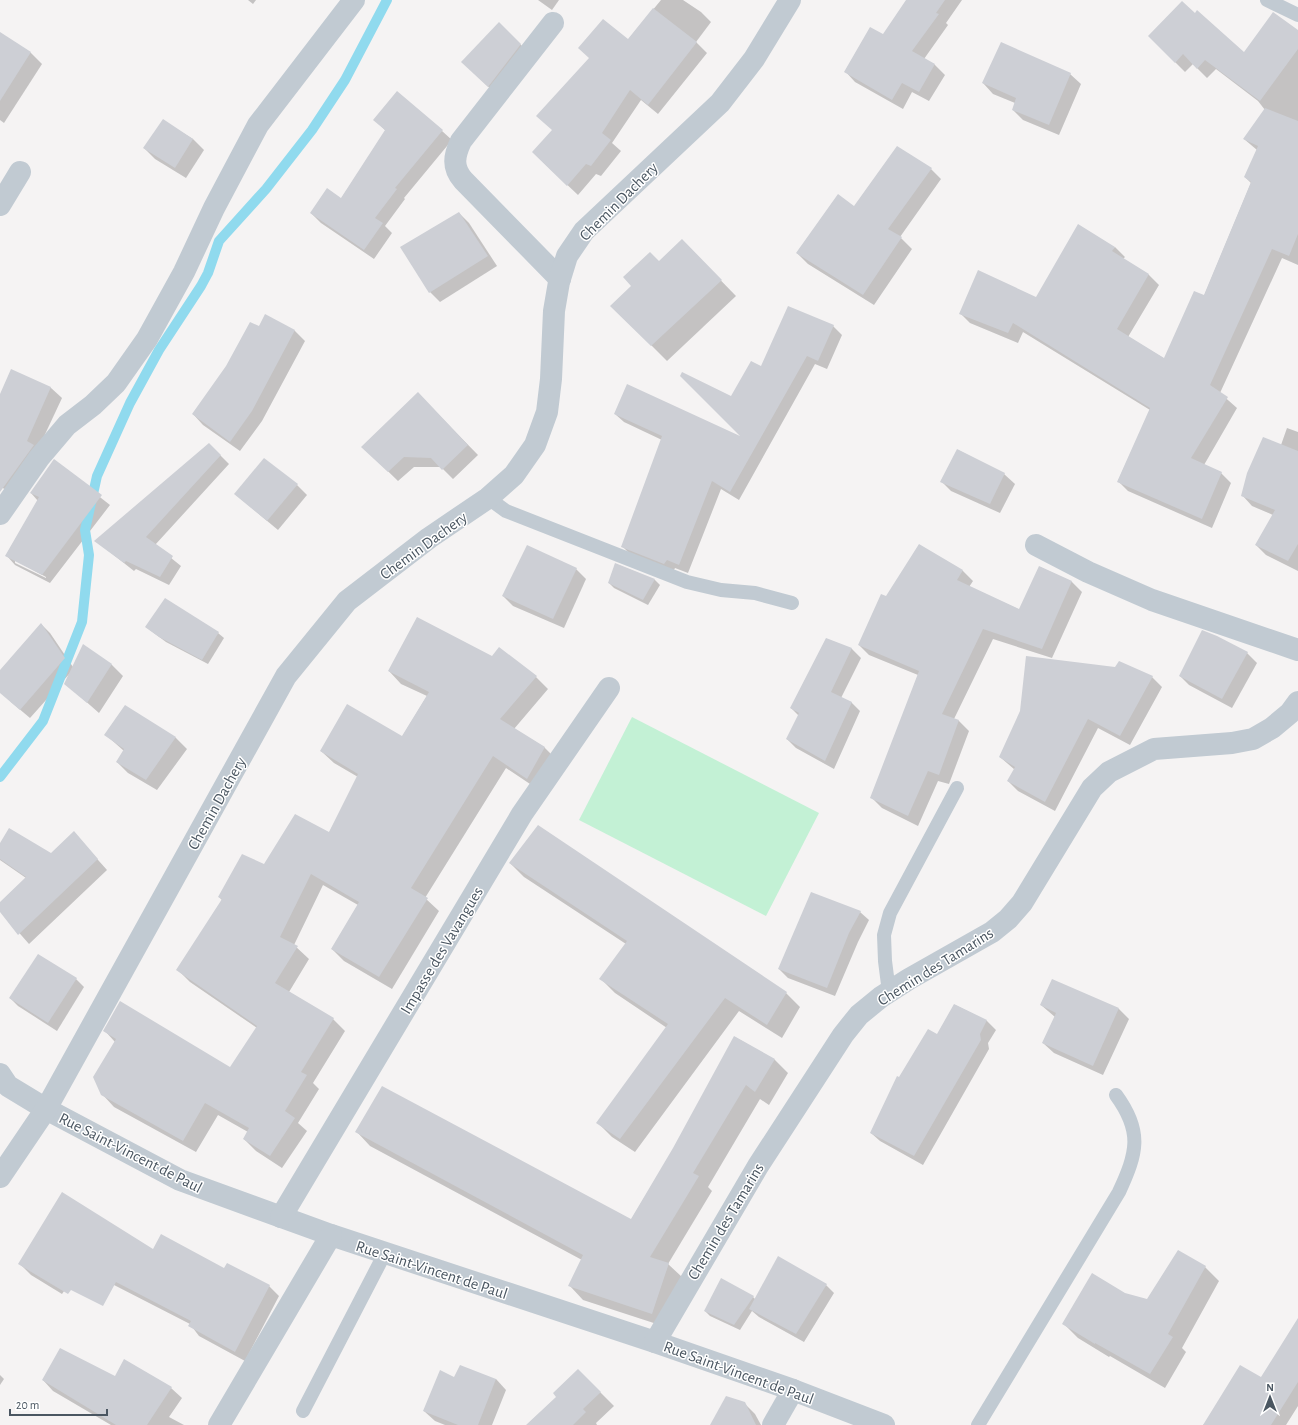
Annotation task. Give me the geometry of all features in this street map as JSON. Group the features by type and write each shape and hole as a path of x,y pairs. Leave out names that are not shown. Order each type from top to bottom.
{"street":[{"path":"0,514 40,458 67,425 93,405 116,383 147,339 184,272 214,208 258,125 354,0"},
{"name":"Chemin Dachery","path":"0,1177 46,1109 286,676 347,601 429,538 488,498 514,475 535,445 547,412 551,378 554,311 566,256 584,231 720,103 754,59 790,0"},
{"path":"554,23 461,141 456,151 454,162 456,172 463,180 560,279"},
{"path":"0,205 20,172"},
{"path":"1036,545 1088,572 1152,600 1298,650"},
{"name":"Impasse des Vavangues","path":"281,1217 522,814 609,688"},
{"name":"Chemin des Tamarins","path":"654,1342 758,1166 843,1035 859,1015 889,992 992,932 1008,919 1022,903 1092,788 1109,772 1154,749 1232,743 1253,739 1272,728 1290,713 1298,702"},
{"name":"Rue Saint-Vincent de Paul","path":"0,1074 8,1086 46,1109 180,1180 331,1235 654,1342 793,1390 884,1425"},
{"path":"219,1425 331,1235"},
{"path":"773,1425 793,1390"}],"lane":[{"path":"1267,0 1298,15"},
{"path":"488,498 506,511 687,582 721,590 755,593 792,603"},
{"path":"889,992 885,961 884,935 890,913 957,788"},
{"path":"978,1425 1119,1192 1130,1167 1135,1147 1133,1129 1127,1109 1116,1095"},
{"path":"302,1411 385,1253"}],"green space":[{"path":"632,717 819,813 766,916 579,820"}],"building":[{"path":"906,0 945,0 936,13 939,14 912,51 935,64 919,92 902,83 892,100 844,72 870,27 883,34"},
{"path":"1182,1 1195,13 1197,10 1244,52 1273,12 1298,30 1298,49 1260,101 1205,60 1197,69 1183,54 1175,63 1148,36"},
{"path":"653,8 697,42 648,105 630,90 602,133 611,140 591,166 586,164 567,186 532,152 552,130 536,116 589,58 578,48 603,19 628,39"},
{"path":"499,22 521,44 488,87 461,62"},
{"path":"0,32 31,52 0,101"},
{"path":"1001,42 1071,73 1049,125 1012,110 1016,98 982,83"},
{"path":"397,91 443,130 395,188 397,189 375,218 383,223 364,250 310,213 327,188 341,198 385,130 373,120"},
{"path":"1265,108 1298,121 1298,234 1289,256 1272,249 1210,385 1228,397 1191,458 1222,472 1202,519 1117,482 1150,408 1013,323 1008,333 959,314 978,270 1036,297 1078,224 1115,247 1112,251 1149,274 1117,329 1164,358 1194,291 1204,295 1251,182 1244,177 1258,146 1243,139"},
{"path":"163,119 193,139 175,168 143,148"},
{"path":"897,146 932,168 888,229 902,237 863,295 796,253 838,194 854,206"},
{"path":"459,212 488,256 429,293 400,247"},
{"path":"682,239 722,280 651,346 610,306 631,286 623,277 650,252 659,261"},
{"path":"788,306 834,325 818,361 807,356 730,492 712,481 679,565 667,560 664,564 621,547 662,436 614,414 627,384 740,436 680,376 682,372 731,396 751,361 761,366"},
{"path":"265,314 295,330 252,411 230,442 192,414 226,366 250,322 259,326"},
{"path":"11,369 51,387 27,441 34,445 0,492 0,394"},
{"path":"418,392 468,445 442,470 431,458 404,457 388,472 361,447"},
{"path":"1263,437 1298,451 1298,544 1288,561 1255,545 1275,510 1241,496 1247,473"},
{"path":"209,443 221,455 146,537 173,556 160,577 126,561 124,563 94,541"},
{"path":"957,449 1005,473 990,504 940,482"},
{"path":"264,458 298,484 267,521 234,494"},
{"path":"54,459 102,495 42,575 5,556 39,497 30,493"},
{"path":"919,544 963,570 957,580 1019,609 1039,566 1072,581 1042,649 983,629 942,714 959,720 939,775 928,771 908,816 870,798 919,671 858,645 881,594 886,596"},
{"path":"527,545 577,568 553,619 502,596"},
{"path":"615,563 655,579 643,600 608,583"},
{"path":"165,598 219,632 202,660 159,637 145,627"},
{"path":"417,617 492,656 499,647 537,676 500,719 545,747 527,779 493,756 411,888 428,898 379,977 331,949 359,902 311,874 280,937 298,946 275,983 334,1018 301,1072 307,1075 285,1111 295,1118 270,1156 243,1139 249,1128 205,1103 183,1141 101,1095 93,1077 116,1039 103,1031 120,1001 230,1067 257,1026 176,970 222,899 218,897 242,854 264,864 295,814 329,832 358,774 320,751 347,704 402,736 429,692 388,671"},
{"path":"41,623 65,658 20,710 0,693 0,670"},
{"path":"1202,630 1248,652 1222,699 1179,676"},
{"path":"826,638 852,648 831,692 852,702 825,761 786,739 799,713 790,708"},
{"path":"83,644 112,664 87,703 64,684"},
{"path":"1026,656 1115,667 1119,661 1153,676 1120,736 1088,719 1045,802 1007,781 1015,767 999,757 1020,711"},
{"path":"125,705 176,737 146,780 116,762 124,749 104,735"},
{"path":"538,825 787,992 767,1025 725,998 620,1139 596,1123 668,1024 599,979 627,941 509,863"},
{"path":"9,828 51,853 74,831 98,859 18,935 0,912 0,902 26,877 0,859 0,843"},
{"path":"811,892 861,911 849,933 827,988 778,969"},
{"path":"38,954 77,978 48,1023 9,998"},
{"path":"1052,979 1119,1008 1093,1066 1042,1043 1056,1013 1040,1005"},
{"path":"954,1004 987,1020 980,1034 981,1040 914,1156 870,1133 897,1076 899,1077 928,1029 937,1034"},
{"path":"734,1036 775,1059 755,1092 746,1085 693,1173 699,1176 650,1257 669,1263 652,1314 568,1286 583,1255 355,1132 382,1086 631,1219 673,1148"},
{"path":"62,1192 153,1249 161,1234 224,1268 227,1263 270,1285 235,1352 188,1326 191,1321 116,1282 103,1306 71,1290 68,1294 18,1264"},
{"path":"1178,1250 1206,1266 1168,1334 1173,1337 1150,1374 1062,1324 1092,1273 1125,1293 1147,1299"},
{"path":"778,1256 827,1284 796,1334 749,1309"},
{"path":"721,1278 754,1296 734,1325 704,1311"},
{"path":"1298,1318 1298,1382 1271,1425 1203,1425 1240,1365 1261,1377"},
{"path":"60,1348 115,1376 124,1359 172,1387 147,1425 116,1425 42,1380"},
{"path":"460,1365 496,1379 478,1425 458,1425 423,1411 440,1370 454,1377"},
{"path":"578,1369 601,1392 583,1409 586,1412 573,1425 526,1425 556,1397 553,1393"},
{"path":"726,1396 745,1402 756,1425 710,1425"}],"waterway":[{"path":"0,777 43,721 82,622 89,555 85,530 97,476 130,403 159,350 201,286 208,273 219,241 266,189 312,130 345,80 387,0"}]}
